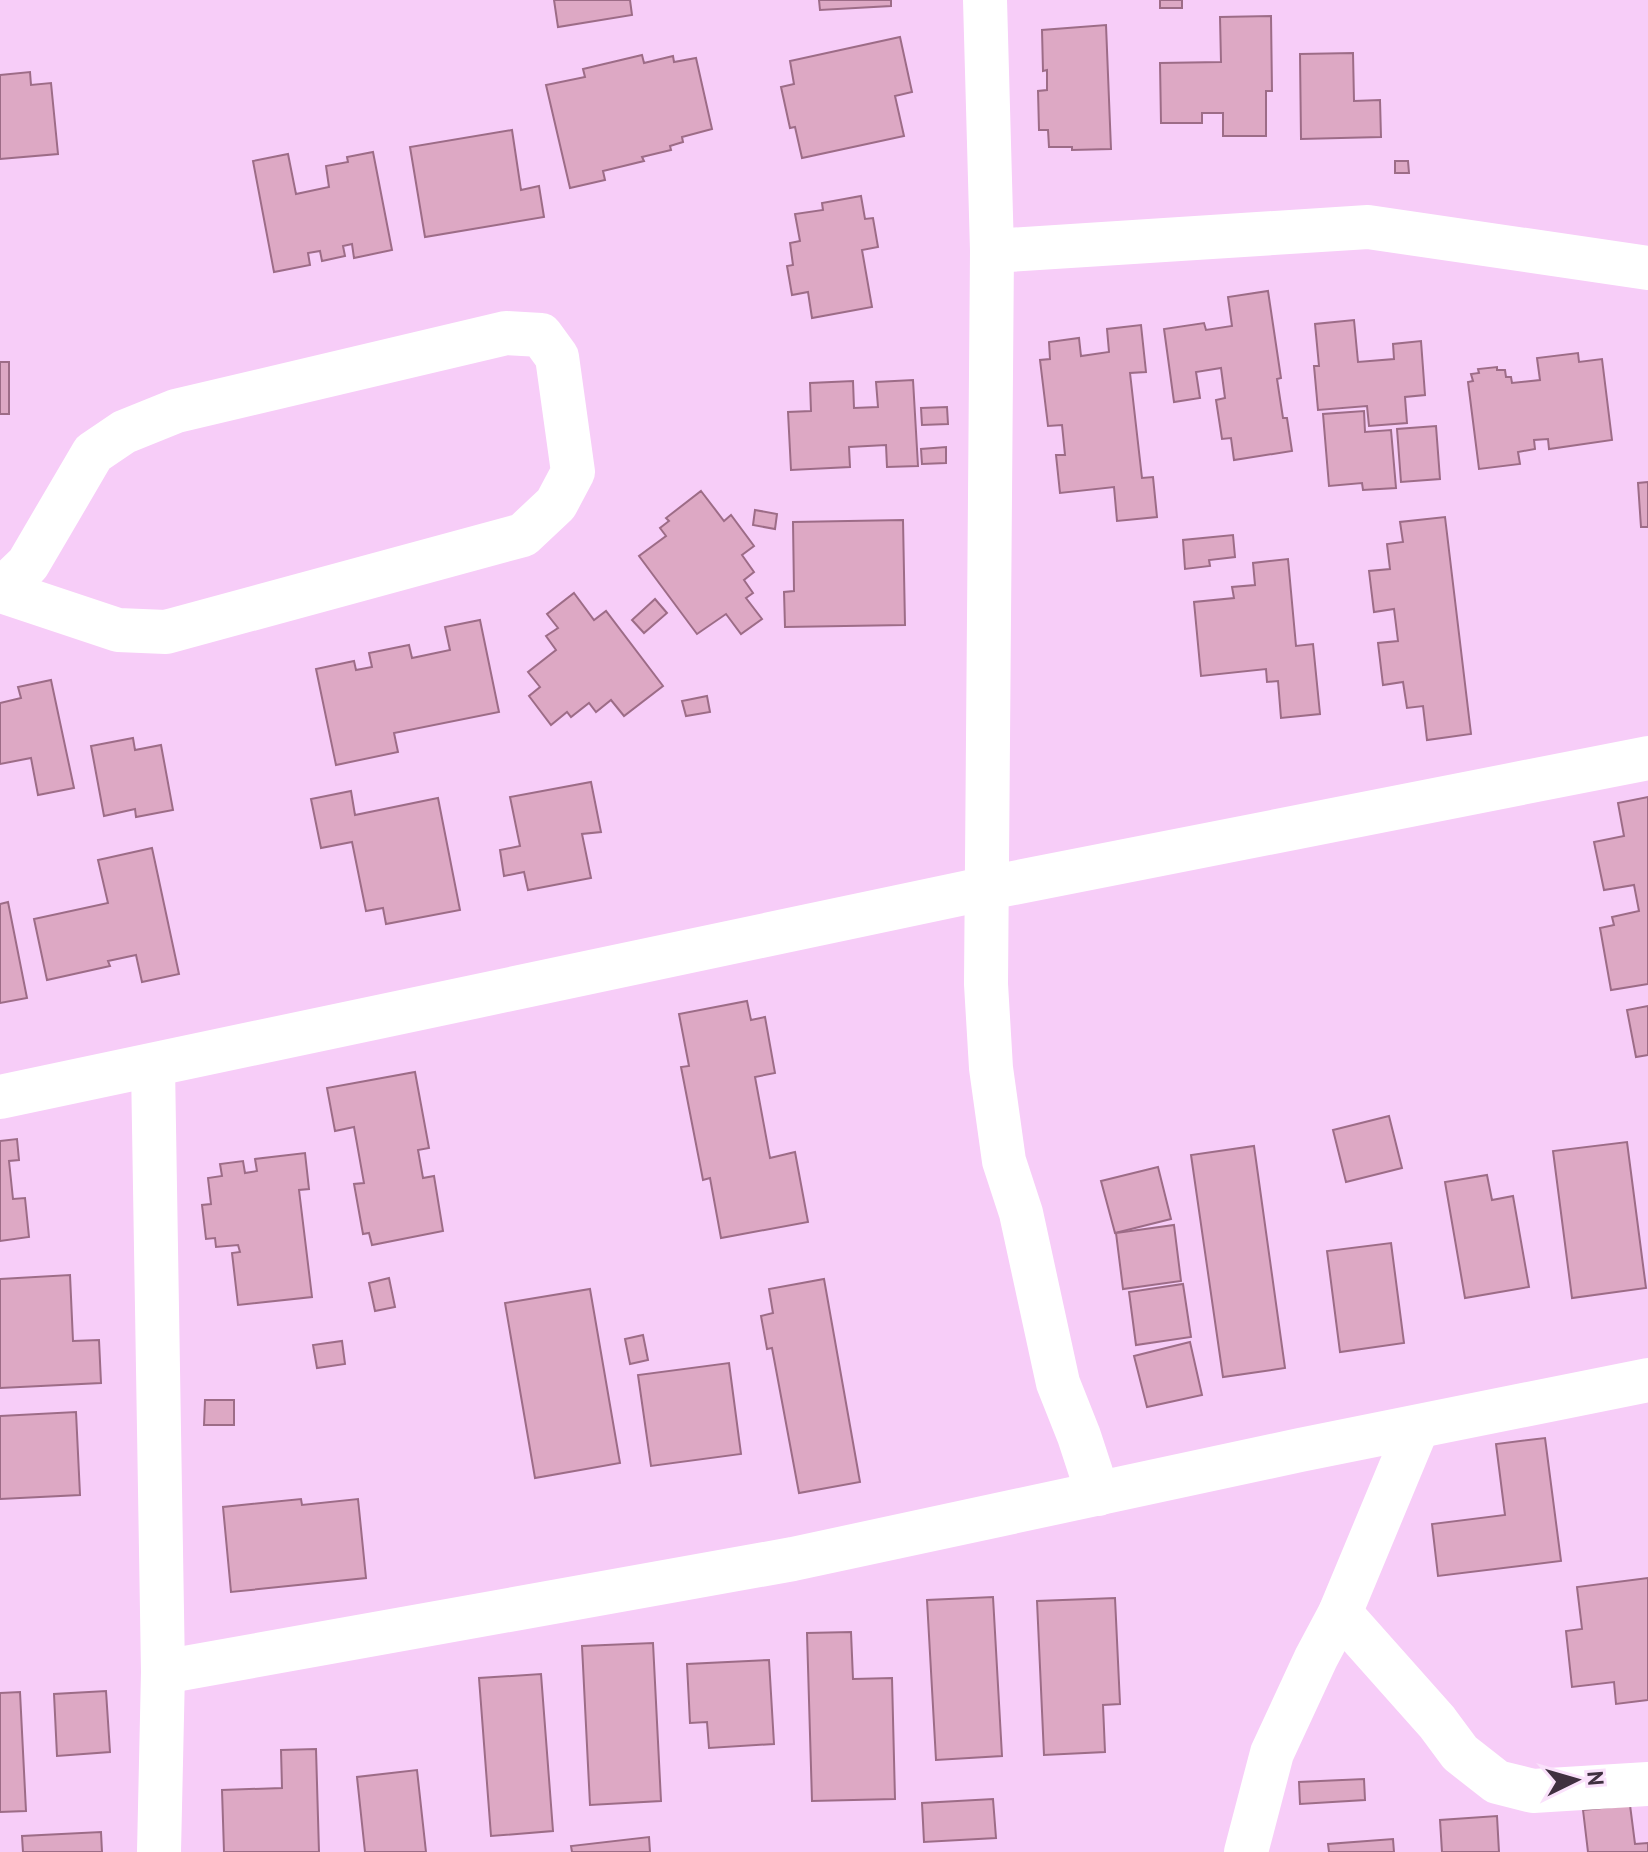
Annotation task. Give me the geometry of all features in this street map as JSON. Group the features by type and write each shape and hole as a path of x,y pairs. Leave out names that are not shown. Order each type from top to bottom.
{"street":[{"path":"985,0 992,251 986,984 991,1068 1004,1161 1021,1213 1058,1383 1098,1494"},
{"path":"992,251 1368,227 1648,268"},
{"path":"506,333 541,335 557,357 573,472 556,504 523,535 166,632 118,630 0,591 28,564 93,453 124,432 176,411 506,333"},
{"path":"0,1097 988,888 1648,758"},
{"path":"153,1066 163,1672 159,1852"},
{"path":"163,1672 793,1559 1300,1450 1648,1380"},
{"path":"1246,1852 1272,1753 1340,1613 1417,1428"},
{"path":"1340,1613 1437,1722 1460,1753 1497,1782 1533,1791 1648,1784"}],"building":[{"path":"554,0 630,0 632,15 558,27"},
{"path":"819,0 891,0 891,6 820,10"},
{"path":"1160,0 1182,0 1182,8 1160,8"},
{"path":"1271,16 1272,91 1266,91 1266,136 1223,136 1223,113 1202,113 1202,123 1161,123 1160,63 1221,62 1220,17"},
{"path":"1106,25 1111,149 1049,147 1048,130 1039,130 1038,91 1047,90 1047,70 1043,71 1042,30"},
{"path":"900,37 912,92 895,96 904,136 802,158 795,127 790,128 781,87 794,84 790,61"},
{"path":"1353,53 1354,101 1380,100 1381,137 1301,139 1300,54"},
{"path":"642,55 644,63 673,56 674,62 696,58 712,129 682,137 683,142 670,146 671,150 642,157 644,161 603,171 605,180 570,188 546,85 585,77 583,69"},
{"path":"30,72 31,85 51,83 58,154 0,159 0,75"},
{"path":"512,130 521,190 539,186 544,217 425,237 410,147"},
{"path":"373,152 392,250 354,258 352,244 343,246 345,256 322,261 320,251 308,253 310,265 274,272 253,161 288,154 296,194 329,187 326,166 348,162 347,157"},
{"path":"1395,161 1408,161 1409,173 1395,173"},
{"path":"861,196 865,219 873,218 878,247 862,250 872,307 812,318 808,292 792,295 787,266 793,265 790,243 800,241 795,214 823,210 822,203"},
{"path":"1268,291 1281,378 1277,379 1292,451 1234,460 1231,438 1222,439 1216,400 1225,398 1221,368 1196,372 1200,398 1174,402 1164,329 1204,323 1206,330 1232,326 1228,297"},
{"path":"1354,320 1358,362 1394,359 1393,344 1421,341 1425,395 1405,397 1407,423 1369,426 1367,406 1318,410 1314,366 1319,366 1315,324"},
{"path":"1141,325 1146,372 1130,373 1142,478 1153,477 1157,517 1117,521 1114,487 1060,493 1056,455 1065,455 1062,425 1048,426 1040,360 1050,359 1049,342 1079,338 1081,356 1109,352 1107,329"},
{"path":"1578,353 1579,362 1602,359 1612,440 1549,449 1548,439 1534,440 1535,449 1518,452 1520,464 1479,469 1468,382 1473,381 1471,374 1479,373 1478,369 1497,367 1497,370 1505,370 1506,377 1511,377 1512,383 1540,380 1537,358"},
{"path":"0,362 9,362 9,414 0,414"},
{"path":"913,380 918,466 887,467 886,445 849,447 850,467 791,470 788,412 811,411 810,383 853,381 854,408 878,407 876,382"},
{"path":"947,407 948,424 922,425 921,408"},
{"path":"1364,411 1365,432 1391,430 1396,488 1363,490 1362,483 1329,486 1323,414"},
{"path":"1436,426 1440,479 1401,482 1397,429"},
{"path":"946,447 946,463 922,464 921,449"},
{"path":"1648,482 1648,527 1641,527 1638,483"},
{"path":"701,491 724,521 731,515 754,546 742,555 754,572 744,580 753,593 746,598 762,619 741,634 726,614 697,634 639,556 666,536 660,528 669,521 666,518"},
{"path":"755,510 777,514 775,529 753,525"},
{"path":"1445,517 1471,734 1427,740 1423,706 1407,708 1403,682 1383,685 1378,643 1398,641 1394,609 1374,612 1369,571 1390,569 1387,544 1403,542 1400,522"},
{"path":"903,520 905,625 785,627 784,592 794,591 793,522"},
{"path":"1233,535 1235,557 1209,560 1210,566 1185,569 1183,540"},
{"path":"1288,559 1296,646 1313,644 1320,714 1281,718 1278,681 1267,682 1266,669 1201,676 1194,602 1234,598 1232,587 1255,585 1253,563"},
{"path":"574,593 594,620 606,611 663,686 624,716 611,700 596,712 589,703 571,717 567,712 551,725 529,696 540,687 528,672 556,650 546,636 558,628 547,614"},
{"path":"655,599 667,613 644,633 632,620"},
{"path":"480,620 499,712 394,733 398,752 336,765 316,669 354,661 356,670 372,667 369,653 409,645 412,658 450,650 445,627"},
{"path":"51,680 74,788 38,795 31,758 0,764 0,703 21,698 18,687"},
{"path":"707,696 710,712 686,716 682,701"},
{"path":"133,738 135,750 161,745 173,810 136,817 135,809 104,816 91,746"},
{"path":"591,782 601,832 582,834 591,878 528,890 524,872 504,876 500,850 520,846 510,797"},
{"path":"351,791 355,815 438,798 460,910 386,924 383,908 366,911 352,842 321,848 311,799"},
{"path":"1648,797 1648,984 1611,990 1600,928 1614,925 1612,917 1639,911 1634,885 1604,890 1594,842 1624,836 1618,803"},
{"path":"152,848 179,974 142,982 136,955 108,961 110,966 47,980 34,919 108,903 98,860"},
{"path":"8,902 27,998 0,1003 0,904"},
{"path":"747,1001 751,1020 765,1017 775,1073 755,1077 770,1158 795,1152 808,1222 721,1238 710,1178 703,1180 681,1067 689,1066 679,1014"},
{"path":"1648,1006 1648,1055 1636,1057 1627,1010"},
{"path":"415,1072 429,1148 418,1150 423,1178 434,1176 443,1231 372,1245 369,1233 363,1234 354,1184 364,1183 354,1127 335,1131 327,1088"},
{"path":"1389,1116 1402,1168 1346,1182 1333,1130"},
{"path":"17,1139 19,1160 9,1161 13,1199 25,1198 29,1237 0,1241 0,1141"},
{"path":"1627,1142 1646,1288 1572,1298 1553,1151"},
{"path":"1254,1146 1285,1368 1223,1377 1191,1155"},
{"path":"305,1153 309,1189 299,1190 312,1297 238,1305 232,1253 240,1252 238,1245 216,1247 215,1238 206,1239 202,1205 211,1204 208,1178 222,1176 220,1164 243,1161 245,1173 257,1171 255,1159"},
{"path":"1158,1167 1171,1219 1115,1233 1101,1181"},
{"path":"1487,1175 1492,1200 1513,1196 1529,1287 1465,1298 1445,1182"},
{"path":"1174,1225 1181,1281 1123,1289 1116,1233"},
{"path":"1391,1243 1404,1343 1340,1352 1327,1251"},
{"path":"70,1275 73,1341 99,1340 101,1383 0,1388 0,1279"},
{"path":"389,1278 395,1307 375,1311 369,1283"},
{"path":"824,1279 860,1482 799,1493 772,1348 767,1349 761,1316 773,1313 769,1289"},
{"path":"1183,1284 1191,1337 1136,1345 1129,1292"},
{"path":"590,1289 620,1463 535,1478 505,1303"},
{"path":"643,1335 648,1360 630,1364 625,1339"},
{"path":"342,1341 345,1364 317,1368 313,1345"},
{"path":"1190,1342 1202,1395 1147,1407 1134,1356"},
{"path":"729,1363 741,1454 651,1466 638,1375"},
{"path":"205,1400 234,1400 234,1425 204,1425"},
{"path":"76,1412 80,1495 0,1499 0,1416"},
{"path":"1545,1438 1561,1561 1438,1576 1432,1524 1505,1515 1496,1444"},
{"path":"301,1499 302,1505 358,1499 366,1578 231,1592 223,1507"},
{"path":"1648,1578 1648,1700 1616,1704 1614,1682 1572,1687 1566,1631 1582,1629 1577,1587"},
{"path":"993,1597 1002,1756 936,1760 927,1600"},
{"path":"1115,1598 1120,1704 1103,1705 1105,1752 1044,1755 1037,1601"},
{"path":"851,1632 853,1679 892,1678 895,1799 812,1801 807,1633"},
{"path":"653,1643 661,1801 590,1805 582,1646"},
{"path":"769,1660 774,1744 709,1748 707,1722 690,1723 687,1664"},
{"path":"541,1674 553,1831 491,1836 479,1678"},
{"path":"106,1691 110,1752 57,1756 54,1694"},
{"path":"20,1692 26,1811 0,1812 0,1693"},
{"path":"316,1749 319,1852 224,1852 222,1790 282,1788 281,1750"},
{"path":"417,1770 426,1852 365,1852 357,1777"},
{"path":"1364,1779 1365,1800 1300,1804 1299,1782"},
{"path":"993,1799 996,1838 924,1842 922,1803"},
{"path":"1630,1805 1635,1844 1648,1843 1648,1852 1588,1852 1583,1810"},
{"path":"1497,1816 1499,1852 1442,1852 1440,1820"},
{"path":"101,1832 102,1852 23,1852 22,1836"},
{"path":"649,1837 650,1852 572,1852 571,1846"},
{"path":"1393,1839 1394,1852 1329,1852 1328,1844"}]}
